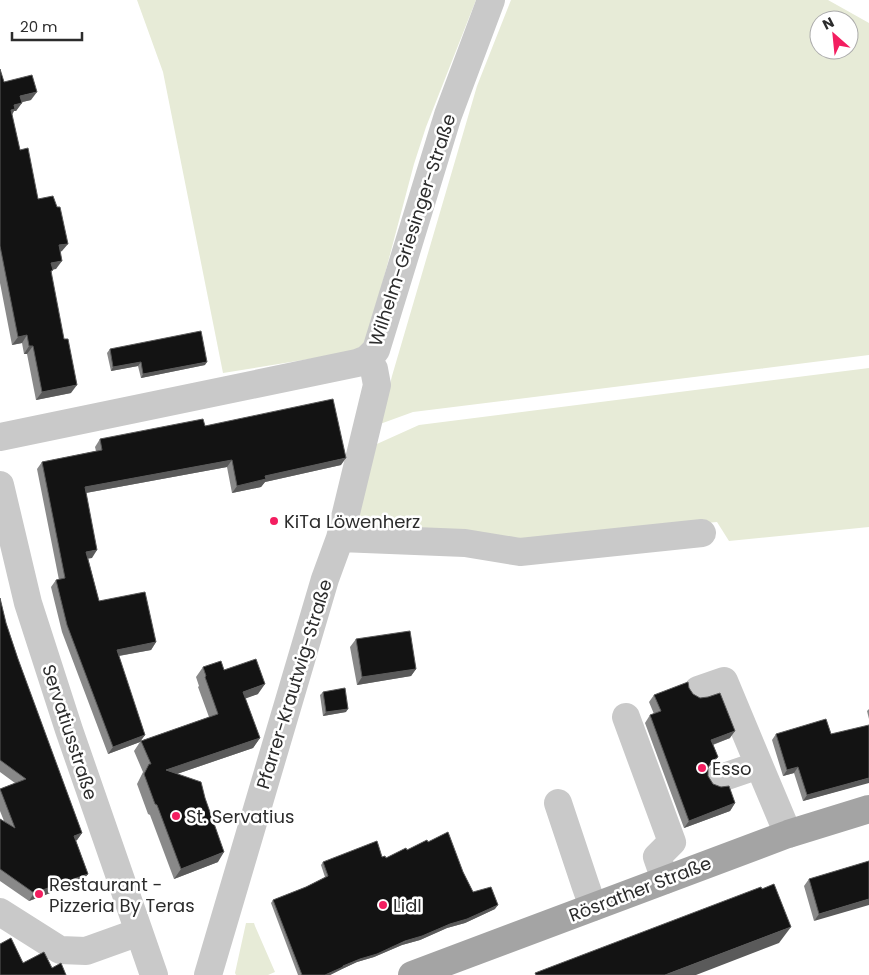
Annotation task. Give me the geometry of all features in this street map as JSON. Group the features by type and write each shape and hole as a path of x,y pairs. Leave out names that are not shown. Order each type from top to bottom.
{"main road":[{"name":"Rösrather Straße","path":"412,975 788,834 869,809"}],"street":[{"name":"Wilhelm-Griesinger-Straße","path":"0,437 358,363 367,359 376,350 448,115 491,0"},
{"name":"Pfarrer-Krautwig-Straße","path":"208,975 325,579 340,538 377,385 374,369 367,359"},
{"name":"Servatiusstraße","path":"0,485 28,603 69,730 154,975"},
{"path":"340,538 465,543 520,552 702,532"},
{"path":"698,690 724,681 788,834"},
{"path":"626,716 662,800 672,842 657,856 665,880"},
{"path":"718,779 759,765"},
{"path":"558,804 593,907"},
{"path":"0,912 60,950 86,951 139,932"}],"green space":[{"path":"137,0 476,0 426,127 414,164 370,330 363,345 352,352 223,373 163,72"},
{"path":"511,0 828,0 846,10 809,10 809,60 859,60 859,17 869,23 869,355 413,412 380,424 392,376 477,86"},
{"path":"869,368 869,527 729,541 717,522 579,535 508,539 349,525 368,448 419,425"},
{"path":"246,923 254,923 275,972 268,975 236,975"}],"building":[{"path":"0,69 4,82 32,75 37,92 20,96 22,103 14,105 15,109 11,110 20,150 28,148 38,199 53,196 57,207 60,207 68,244 59,245 62,261 51,263 53,270 51,271 64,339 68,339 77,385 42,392 33,346 29,346 27,335 18,337 0,246"},
{"path":"201,331 207,362 143,374 141,362 113,367 110,349"},
{"path":"333,399 346,458 265,476 266,479 237,486 232,460 85,487 97,550 86,552 99,601 145,592 156,642 117,650 145,735 113,747 67,625 56,580 65,578 42,462 102,450 100,439 203,419 205,426"},
{"path":"0,598 18,659 82,833 74,836 88,874 34,893 0,869 0,819 15,828 0,789 26,779 0,760"},
{"path":"410,631 416,669 362,677 356,639"},
{"path":"256,659 265,684 243,692 260,738 166,770 201,782 224,852 181,869 144,774 149,764 151,764 141,741 218,714 203,667 221,661 224,670"},
{"path":"688,682 693,694 700,698 720,693 735,731 711,740 718,757 711,762 708,768 708,776 713,784 721,787 729,786 735,803 689,821 650,715 661,711 654,695"},
{"path":"345,688 348,709 326,712 323,692"},
{"path":"826,719 831,734 869,725 869,778 807,795 798,767 787,770 776,734"},
{"name":"Lidl","path":"448,832 463,872 473,892 491,887 498,905 467,919 360,959 325,975 302,975 273,900 328,876 323,862 377,841 382,857 385,856 386,858"},
{"path":"869,861 869,899 819,914 809,879"},
{"path":"774,884 791,927 665,975 536,975 535,973 761,887 762,889"},
{"path":"11,938 23,963 44,952 52,968 61,963 66,975 0,975 0,944"}],"place":[{"name":"KiTa Löwenherz","path":"274,521"},
{"name":"Esso","path":"702,768"},
{"name":"St. Servatius","path":"176,816"},
{"name":"Restaurant - Pizzeria By Teras","path":"39,894"},
{"name":"Lidl","path":"383,905"}]}
